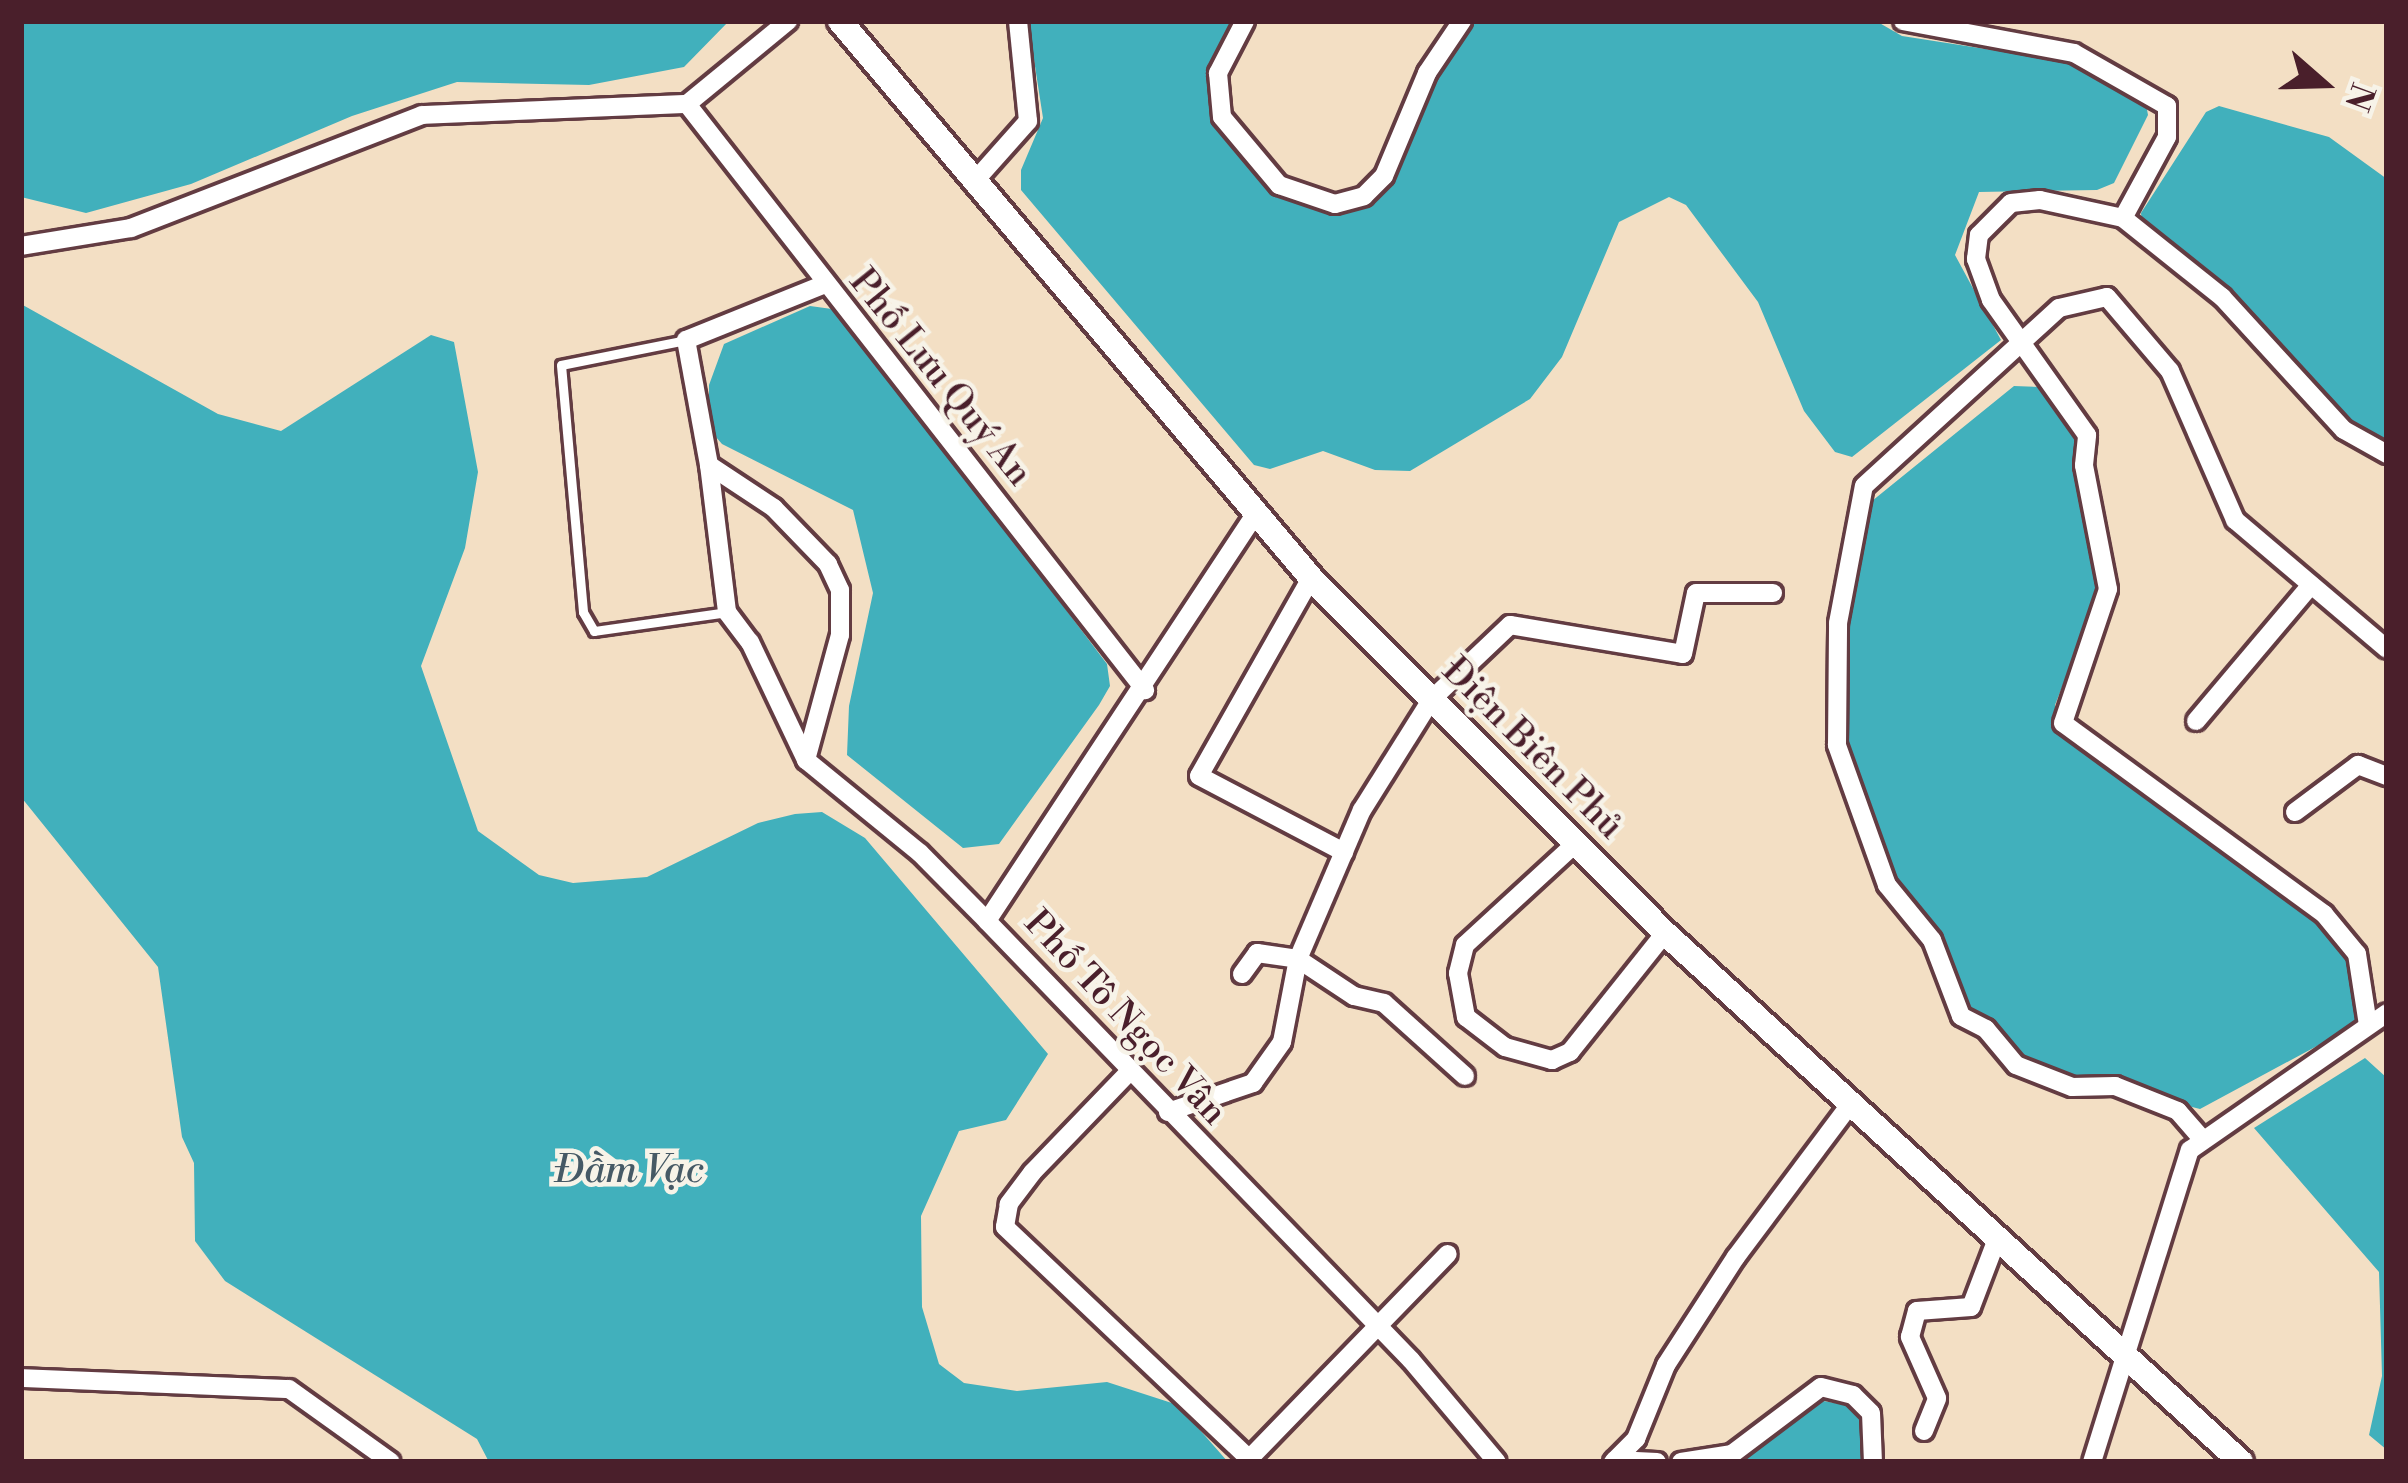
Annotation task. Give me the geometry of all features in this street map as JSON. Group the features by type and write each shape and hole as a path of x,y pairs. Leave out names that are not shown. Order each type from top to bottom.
{"street":[{"path":"21,246 131,228 422,115 687,104 788,21"},
{"name":"Điện Biên Phủ","path":"840,21 1311,578 1665,933 2241,1462"},
{"path":"973,183 1028,121 1018,21"},
{"path":"1245,21 1218,73 1222,117 1279,185 1335,204 1364,196 1384,176 1427,73 1462,21"},
{"path":"1903,21 2074,53 2167,106 2167,137 2122,218"},
{"name":"Phố Lưu Quý An","path":"687,104 1145,690"},
{"path":"2368,1025 2357,954 2324,914 2063,724 2108,590 2108,568 2084,465 2085,424 2021,344 1976,259 1979,235 1994,214 2040,200 2122,218 2222,297 2344,430 2387,454"},
{"path":"824,285 686,340 709,465 727,612 750,642 806,760 920,853 987,921"},
{"path":"2203,1140 2178,1111 2115,1086 2072,1087 2023,1069 1960,1016 1932,940 1879,868 1837,745 1838,623 1864,486 2059,308 2107,297 2170,371 2234,520 2387,649"},
{"path":"709,465 774,508 828,564 840,590 840,635 806,760"},
{"name":"Phố Tô Ngọc Vân","path":"1254,516 1145,690 987,921 1376,1328 1497,1462"},
{"path":"1311,578 1199,776 1344,851"},
{"path":"2196,721 2311,585"},
{"path":"1168,1112 1253,1083 1282,1042 1298,959 1344,851 1431,700 1510,625 1683,654 1696,593 1773,592"},
{"path":"2295,812 2358,764 2387,776"},
{"path":"1576,843 1465,945 1458,974 1466,1017 1505,1047 1552,1060 1570,1052 1665,933"},
{"path":"1242,974 1257,953 1298,959 1354,996 1384,1003 1466,1076"},
{"path":"2092,1462 2190,1150 2387,1013"},
{"path":"1130,1072 1032,1173 1009,1204 1005,1227 1252,1460 1448,1254"},
{"path":"1614,1461 1636,1439 1666,1366 1736,1257 1852,1102"},
{"path":"1924,1431 1937,1398 1910,1337 1917,1311 1971,1307 1997,1239"},
{"path":"21,1378 290,1389 392,1462"},
{"path":"1682,1462 1732,1454 1821,1387 1853,1395 1871,1413 1873,1462"},
{"path":"1614,1461 1657,1462"}],"lane":[{"path":"686,340 561,365 583,612 594,631 727,612"}],"water":[{"path":"21,21 729,21 684,67 589,85 457,82 352,116 191,184 86,213 21,197"},
{"path":"1028,21 1236,21 1214,67 1221,130 1286,195 1337,212 1364,206 1387,185 1428,90 1473,21 1876,21 1902,36 2075,63 2146,104 2148,115 2114,183 2097,190 1979,192 1955,255 2001,340 1852,457 1835,452 1804,411 1758,302 1686,205 1669,197 1619,222 1562,357 1530,399 1410,471 1375,470 1323,451 1270,469 1254,465 1021,190 1021,170 1043,118"},
{"path":"2219,106 2329,137 2387,179 2387,449 2315,394 2238,302 2142,225 2141,213 2206,112"},
{"name":"Đầm Vạc","path":"21,304 218,414 281,431 431,335 454,342 478,472 465,548 421,666 478,831 539,875 573,883 647,877 758,823 795,814 822,812 865,838 1048,1054 1006,1120 959,1131 921,1216 922,1307 939,1364 964,1383 1017,1391 1107,1382 1178,1405 1228,1462 489,1462 477,1439 225,1281 195,1241 194,1163 182,1137 158,967 21,797"},
{"path":"810,306 832,309 851,326 1107,664 1110,686 1099,705 999,844 963,848 847,755 849,706 873,593 853,510 722,444 709,429 709,385 724,344"},
{"path":"2014,386 2042,387 2075,431 2101,588 2055,705 2055,728 2267,881 2337,939 2351,963 2360,1014 2354,1026 2200,1109 2030,1066 1971,1014 1885,865 1841,721 1846,611 1872,501"},
{"path":"2365,1058 2387,1078 2387,1450 2369,1435 2382,1376 2379,1272 2254,1128"},
{"path":"1812,1399 1852,1406 1863,1417 1863,1462 1730,1462"}]}
